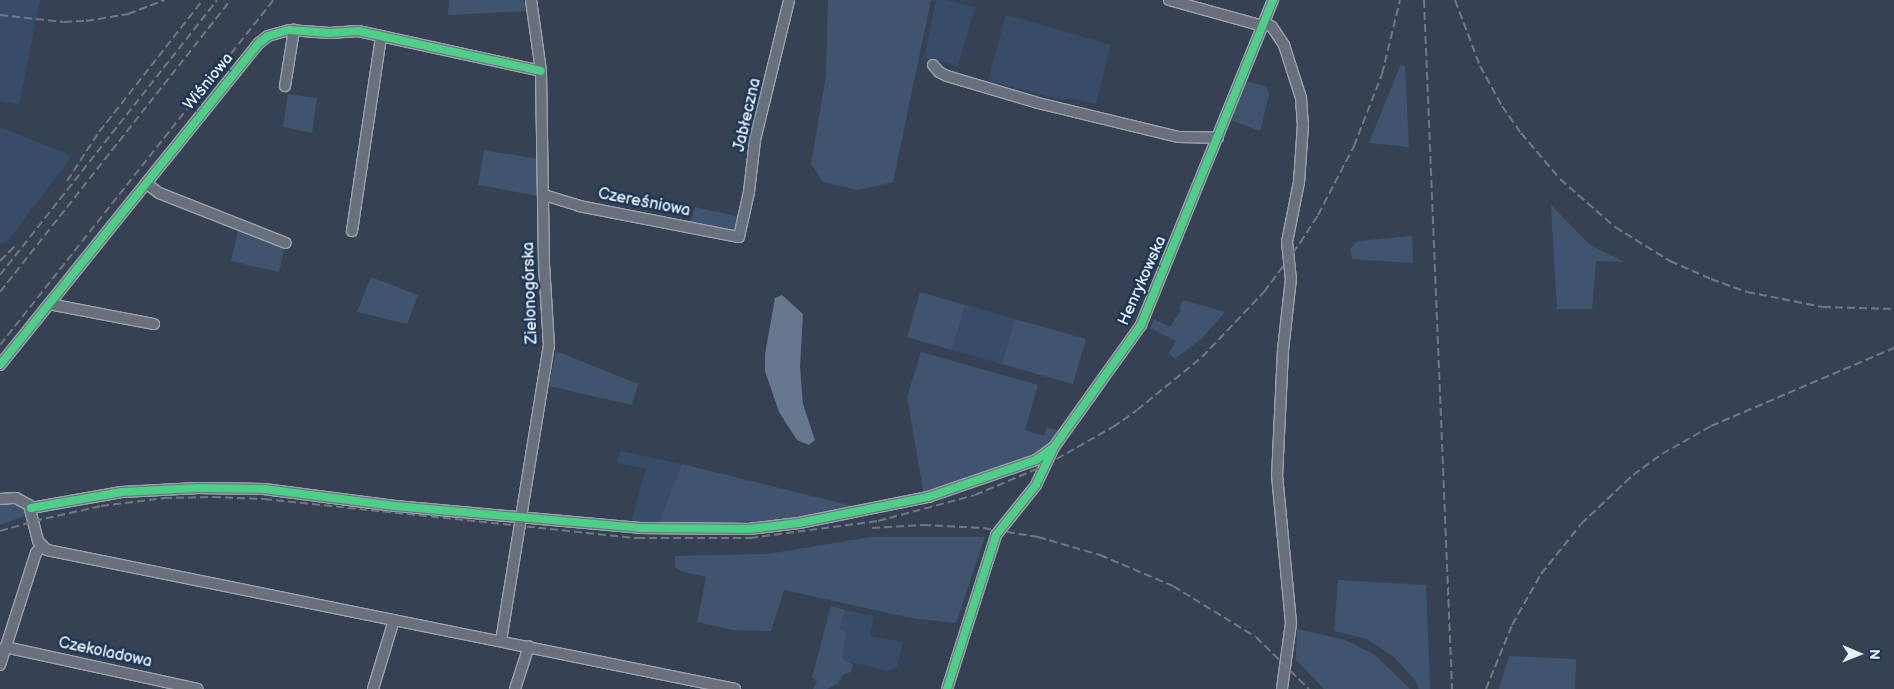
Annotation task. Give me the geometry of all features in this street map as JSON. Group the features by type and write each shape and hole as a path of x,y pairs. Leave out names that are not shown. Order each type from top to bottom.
{"street":[{"name":"Zielonogórska","path":"501,641 549,346 544,264 540,71 531,0"},
{"name":"Jabłeczna","path":"739,237 749,192 759,122 769,90 789,0"},
{"path":"1169,0 1272,27 1284,45 1301,98 1303,124 1299,182 1287,242 1291,278 1283,350 1277,475 1291,623 1282,689"},
{"name":"Henrykowska","path":"947,689 992,546 1004,523 1042,475 1054,448 1141,325 1273,0"},
{"name":"Wiśniowa","path":"0,365 258,43 278,32 294,30 330,34 358,31 540,71"},
{"path":"285,86 294,30"},
{"path":"352,232 381,36"},
{"path":"933,65 939,72 947,76 1038,103 1179,137 1218,138"},
{"path":"146,183 160,193 286,243"},
{"name":"Czereśniowa","path":"544,195 580,206 739,237"},
{"path":"49,304 154,324"},
{"path":"31,508 122,492 207,488 306,493 395,506 640,528 714,530 799,523 928,498 1036,460 1054,448"},
{"path":"0,499 16,498 24,501 31,508 41,546 55,552 735,689"},
{"path":"0,664 36,553 41,546"},
{"path":"373,689 394,620"},
{"path":"515,689 528,646"},
{"name":"Czekoladowa","path":"5,647 197,689"}],"shaded area":[{"path":"0,0 40,0 19,105 0,101"},
{"path":"449,0 523,0 527,11 448,15"},
{"path":"828,0 931,0 893,182 858,190 823,182 811,164 826,76"},
{"path":"918,0 945,0 975,7 958,66 924,58 936,1"},
{"path":"1006,15 1111,45 1096,104 1068,98 1064,100 988,81"},
{"path":"1401,64 1405,66 1409,147 1369,143"},
{"path":"1246,81 1267,87 1269,95 1260,131 1231,120"},
{"path":"288,94 317,98 312,133 283,127"},
{"path":"0,127 72,156 6,243 0,244"},
{"path":"484,150 537,159 538,196 478,185"},
{"path":"1551,205 1590,245 1625,262 1596,261 1592,309 1557,309"},
{"path":"695,207 740,217 735,233 690,224"},
{"path":"239,227 285,246 279,272 231,261"},
{"path":"1412,236 1413,263 1352,259 1350,249 1358,241"},
{"path":"371,277 418,295 407,324 357,312"},
{"path":"920,292 965,305 952,350 907,337"},
{"path":"782,295 803,314 800,367 803,404 815,440 809,445 797,440 779,412 765,371 765,354 775,298"},
{"path":"1183,300 1225,312 1203,337 1175,359 1169,353 1176,341 1150,328 1154,319 1170,327 1181,310 1179,309"},
{"path":"965,305 1015,319 1002,364 952,350"},
{"path":"1015,319 1086,339 1073,384 1002,364"},
{"path":"556,351 638,384 632,405 549,386"},
{"path":"921,352 1038,385 1025,430 1044,436 1047,427 1059,431 1048,446 1029,458 924,495 907,397"},
{"path":"620,451 682,464 658,524 631,522 646,469 617,463"},
{"path":"682,464 860,508 763,525 658,524"},
{"path":"10,500 24,506 30,514 0,525 0,502"},
{"path":"871,537 985,537 956,623 911,618 784,590 771,631 733,630 697,622 706,577 681,571 675,567 675,556 768,554"},
{"path":"1338,580 1426,585 1430,689 1419,689 1415,680 1394,657 1367,639 1334,631"},
{"path":"831,606 845,610 840,629 846,633 843,659 853,664 851,672 844,674 837,684 827,689 813,689 817,681 812,677"},
{"path":"845,610 874,616 870,636 903,642 897,666 888,671 843,660 846,634 840,629"},
{"path":"1297,629 1345,640 1375,655 1410,689 1324,689 1296,660"},
{"path":"1509,656 1576,659 1575,689 1499,689"}],"railway":[{"path":"0,15 64,22 86,21 128,14 164,0"},
{"path":"67,181 99,132 203,0"},
{"path":"0,275 217,0"},
{"path":"0,292 231,0"},
{"path":"0,345 273,0"},
{"path":"0,531 34,521 101,506 164,498 213,497 264,499 637,538 750,538 878,521 975,495 1046,465 1113,427 1202,357 1264,292 1318,215 1354,146 1382,74 1400,0"},
{"path":"1424,0 1452,689"},
{"path":"1455,0 1480,66 1502,106 1521,133 1560,179 1615,227 1670,261 1747,292 1823,307 1894,309"},
{"path":"0,261 16,245"},
{"path":"1486,689 1512,625 1541,574 1581,524 1633,475 1662,454 1711,426 1894,348"},
{"path":"872,528 923,525 983,528 1038,537 1100,555 1173,586 1256,637 1309,689"}],"cycle path":[{"path":"947,689 996,535 1036,485 1054,447 1141,325 1273,0"},
{"path":"0,365 259,43 268,36 289,30 330,33 358,31 541,71"},
{"path":"31,508 122,492 198,488 264,489 395,506 640,528 749,529 799,523 928,497 1036,460 1054,447"}]}
